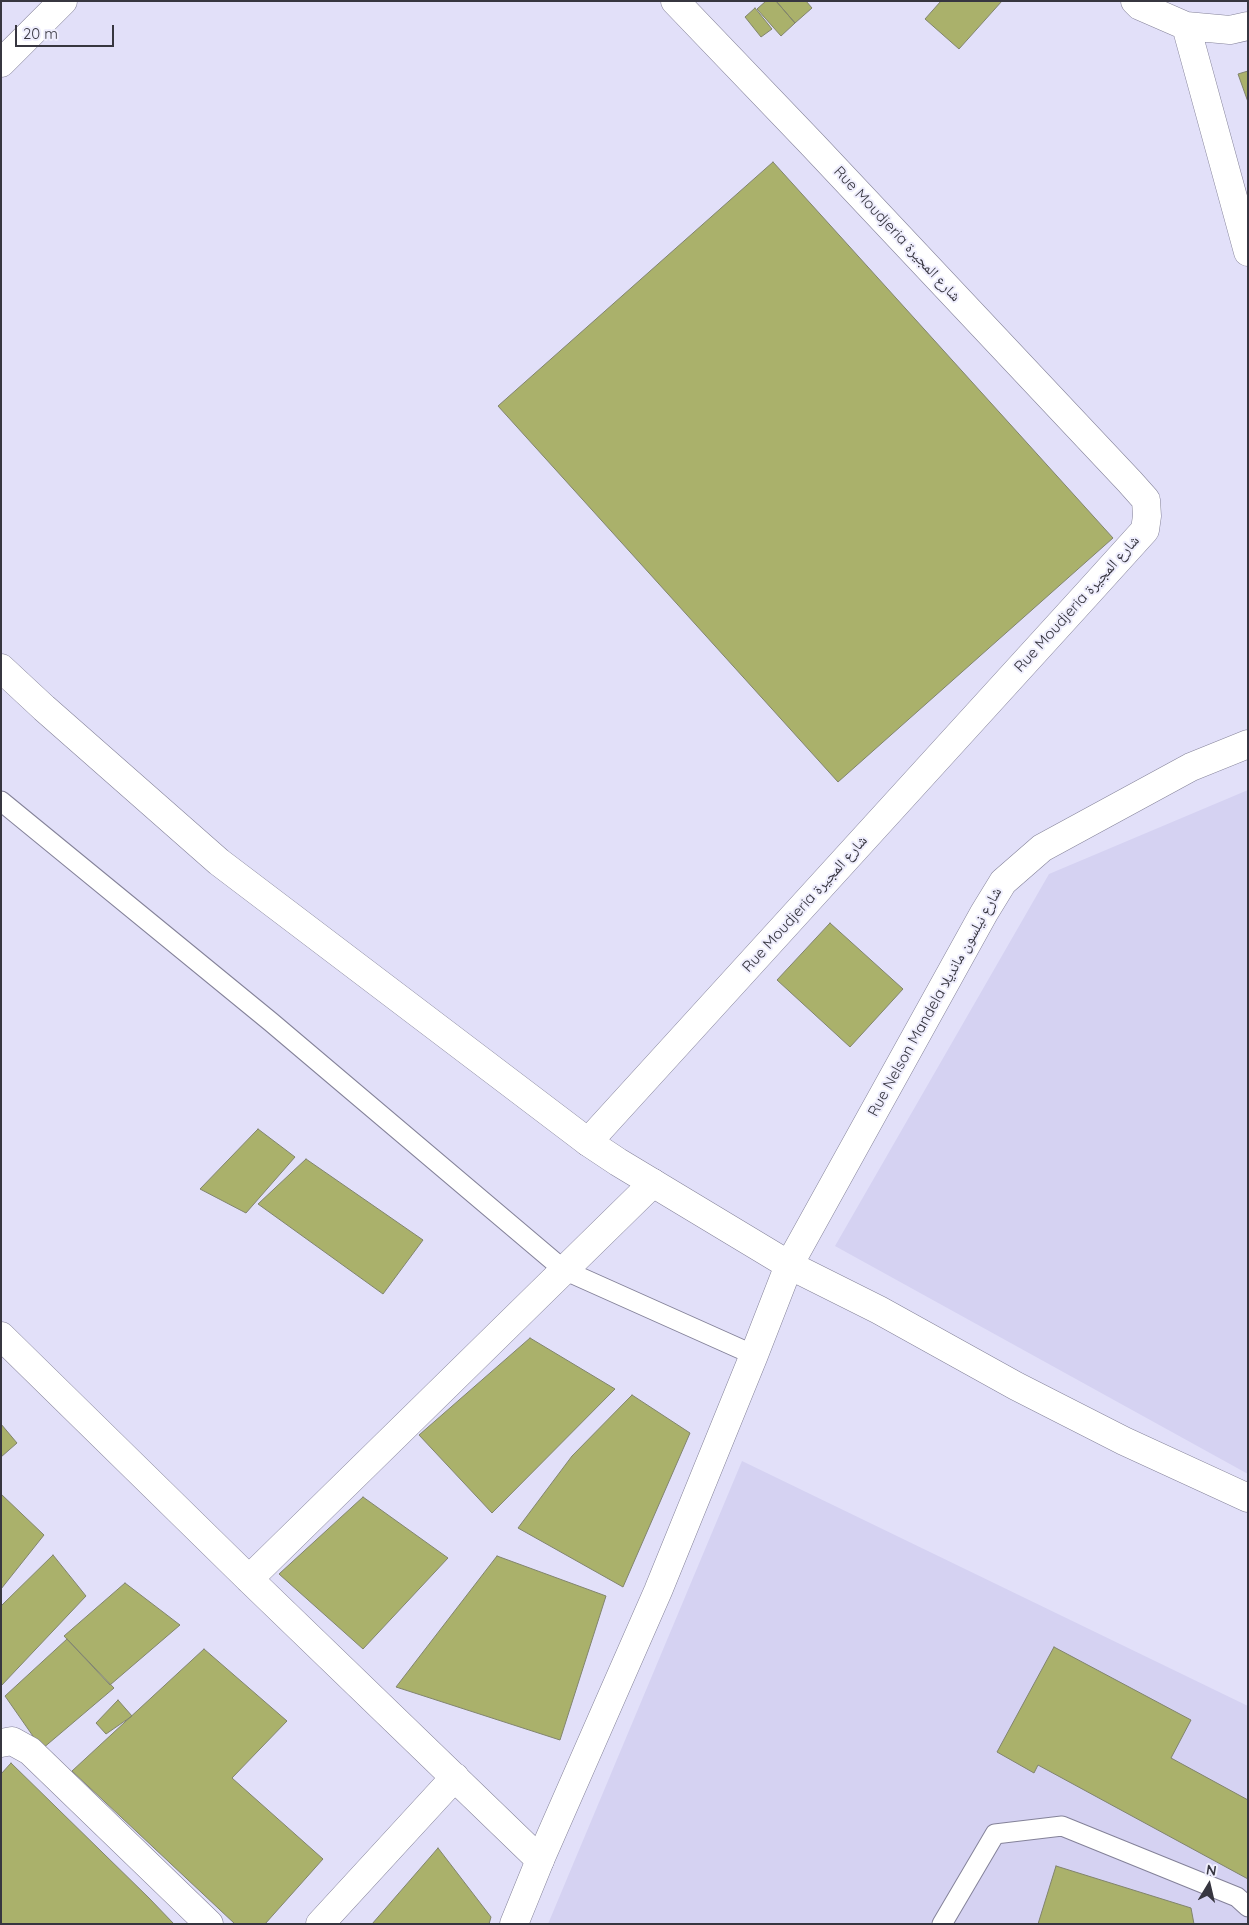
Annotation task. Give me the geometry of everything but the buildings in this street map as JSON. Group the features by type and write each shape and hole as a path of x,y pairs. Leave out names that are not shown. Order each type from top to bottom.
{"street":[{"path":"1,63 63,1"},
{"name":"Rue Moudjeria شارع المجيرة","path":"588,1142 1145,530 1147,516 1146,500 1130,482 812,144 674,1"},
{"path":"1134,1 1140,6 1186,26 1230,30 1248,26"},
{"path":"1186,26 1248,252"},
{"path":"1,668 219,862 588,1142 652,1183 789,1265 878,1310 1016,1386 1124,1441 1248,1498"},
{"name":"Rue Nelson Mandela شارع نيلسون مانديلا","path":"514,1924 540,1860 658,1591 789,1265 979,921 1003,882 1042,848 1190,767 1248,744"},
{"path":"249,1579 652,1183"},
{"path":"1,1336 540,1860"},
{"path":"1,1743 12,1741 30,1751 209,1924"},
{"path":"320,1924 455,1777"}],"lane":[{"path":"1,801 271,1022 564,1270 754,1355"},
{"path":"942,1924 995,1834 1062,1826 1237,1897 1248,1907"}],"shaded area":[{"path":"1248,790 1248,1474 835,1246 1049,874"},
{"path":"742,1461 1248,1706 1248,1924 548,1924"}]}
